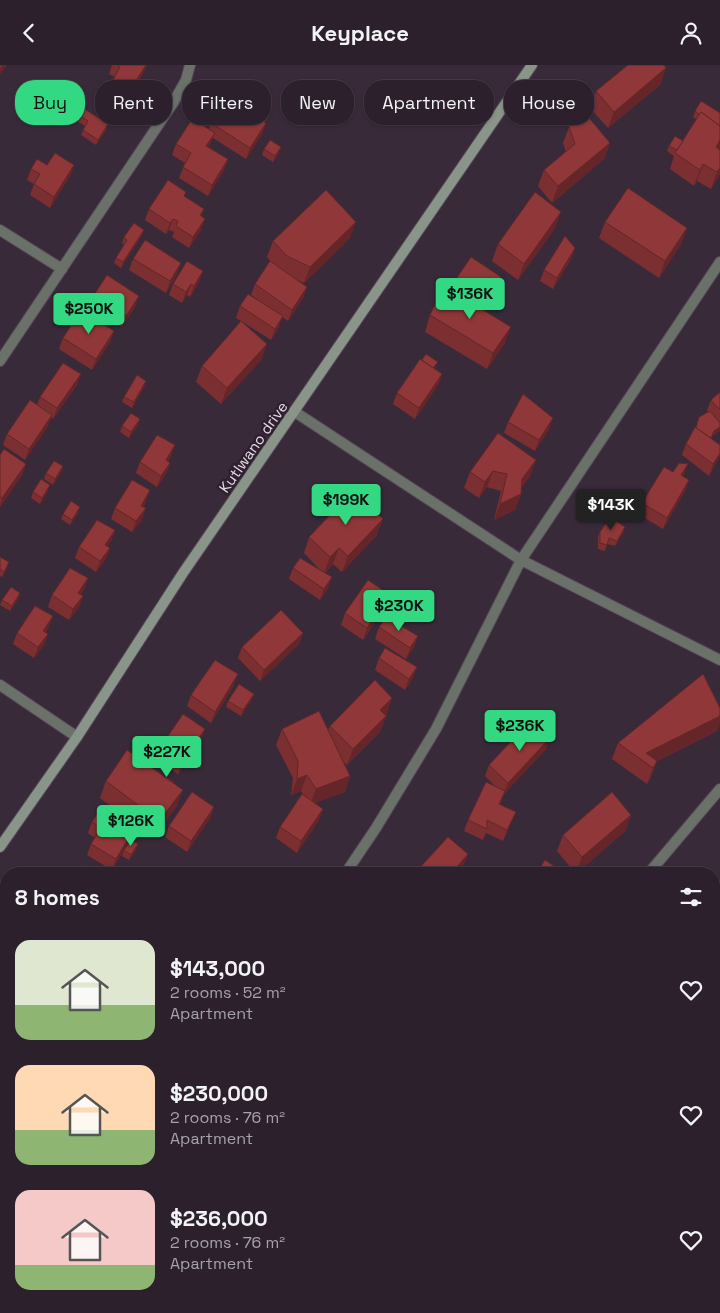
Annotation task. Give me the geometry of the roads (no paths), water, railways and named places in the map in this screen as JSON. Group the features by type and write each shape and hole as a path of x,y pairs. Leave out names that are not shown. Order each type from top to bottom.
{"street":[{"path":"0,361 173,103 186,79 190,65"},
{"name":"Kutlwano drive","path":"0,847 76,737 183,573 532,65"},
{"path":"0,230 62,269"},
{"path":"350,867 376,828 436,729 522,560 720,262"},
{"path":"295,412 522,560 720,659"},
{"path":"0,685 76,737"},
{"path":"654,867 720,789"}]}
